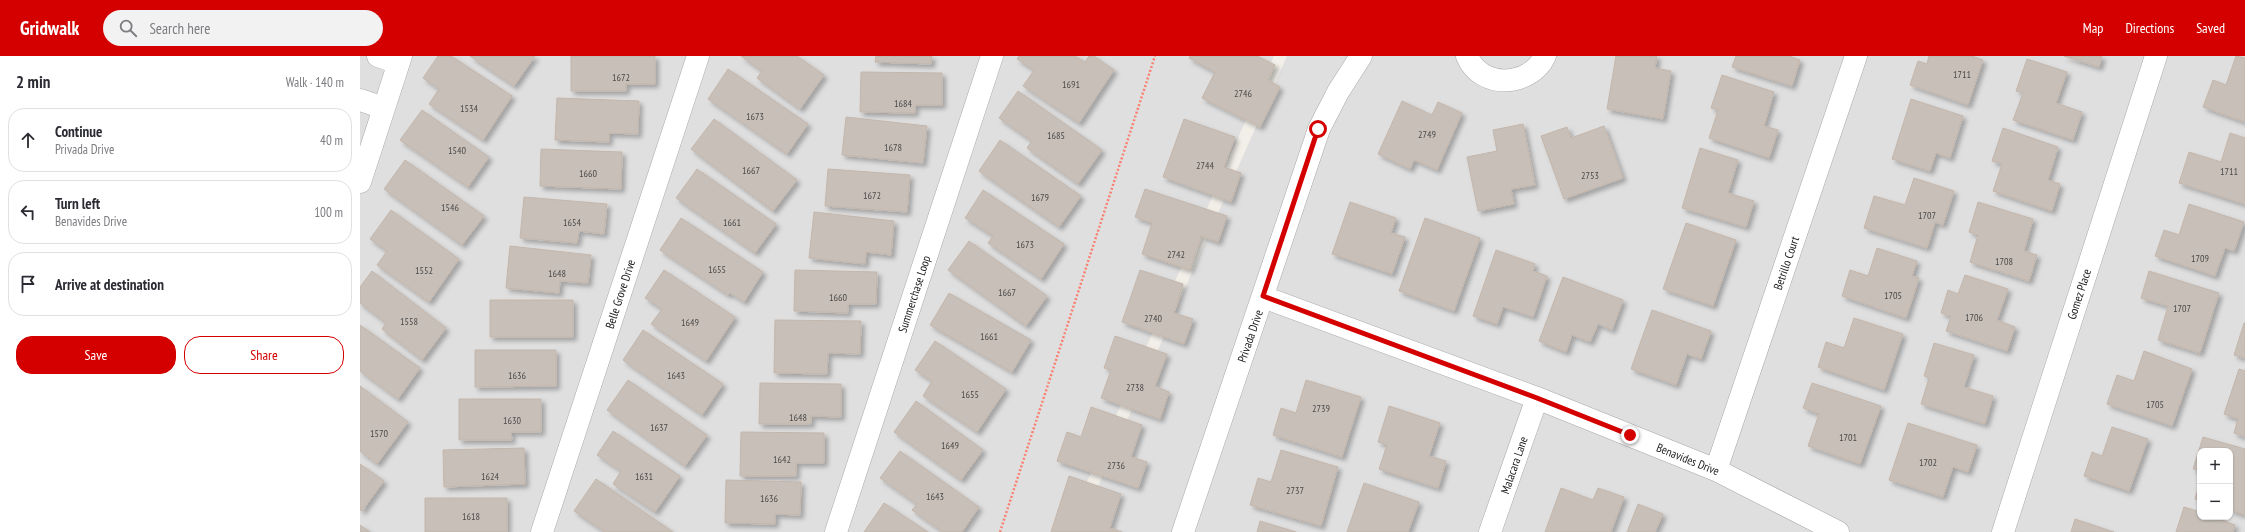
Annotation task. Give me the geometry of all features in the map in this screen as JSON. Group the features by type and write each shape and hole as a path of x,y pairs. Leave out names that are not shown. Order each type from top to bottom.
{"street":[{"path":"360,182 399,60 378,56"},
{"name":"Belle Grove Drive","path":"542,532 698,56"},
{"name":"Summerchase Loop","path":"836,532 992,56"},
{"name":"Privada Drive","path":"1183,532 1318,129 1338,92 1361,56"},
{"path":"1468,56 1479,72 1492,79 1507,81 1522,78 1533,72 1544,56"},
{"name":"Betrillo Court","path":"1716,470 1856,56"},
{"name":"Gomez Place","path":"2003,532 2156,56"},
{"path":"360,100 384,108"},
{"name":"Benavides Drive","path":"1263,296 1537,398 1716,470 1838,532"},
{"name":"Malacara Lane","path":"1490,532 1537,398"}],"path":[{"path":"1000,532 1155,56"}],"shaded area":[{"path":"360,56 1274,56 1065,532 360,532"},
{"path":"1287,56 2245,56 2245,532 1078,532"}],"building":[{"path":"438,56 451,56 512,96 483,140 429,104 439,89 423,78"},
{"path":"470,56 535,56 514,86"},
{"path":"571,56 655,56 655,84 626,84 626,91 571,91"},
{"path":"741,56 797,56 824,75 800,109 757,78 762,71"},
{"path":"876,56 932,56 931,64 875,62"},
{"path":"1019,56 1075,56 1085,62 1089,56 1094,56 1114,70 1079,123 1023,86 1034,70 1017,59"},
{"path":"1190,56 1257,56 1275,65 1268,80 1280,87 1260,127 1202,98 1215,72 1189,58"},
{"path":"1616,56 1657,56 1655,68 1671,71 1663,119 1607,109"},
{"path":"1736,56 1789,56 1800,60 1792,86 1732,67"},
{"path":"1929,56 1972,56 1983,60 1968,105 1910,85 1918,61 1927,64"},
{"path":"2064,56 2102,56 2099,67"},
{"path":"2236,56 2245,58 2245,122 2203,107 2213,80 2226,85"},
{"path":"2027,59 2067,72 2056,103 2082,112 2073,140 2013,120 2023,93 2016,91"},
{"path":"728,69 808,124 787,154 708,99"},
{"path":"861,72 942,73 942,105 915,105 915,113 860,112"},
{"path":"1722,75 1774,92 1764,126 1778,130 1769,158 1709,138 1718,110 1711,108"},
{"path":"1018,91 1102,150 1078,184 1027,148 1032,141 999,118"},
{"path":"557,98 639,101 638,134 609,133 609,142 555,140"},
{"path":"1911,99 1963,116 1950,158 1936,153 1930,171 1892,159"},
{"path":"1402,101 1432,115 1438,102 1462,113 1437,170 1414,160 1410,169 1378,154"},
{"path":"422,110 489,157 468,187 400,140"},
{"path":"846,117 927,126 923,163 842,155"},
{"path":"714,119 797,180 773,211 691,149"},
{"path":"1184,119 1235,137 1224,167 1241,173 1231,202 1163,177"},
{"path":"1523,124 1535,185 1511,189 1514,204 1478,211 1467,157 1497,151 1493,130"},
{"path":"1604,126 1623,178 1564,199 1541,136 1567,127 1571,138"},
{"path":"2003,128 2058,147 2048,180 2060,184 2052,211 1993,191 2002,164 1992,161"},
{"path":"2230,133 2245,138 2245,204 2179,183 2189,152 2221,162"},
{"path":"1000,140 1081,196 1059,227 979,171"},
{"path":"1700,148 1738,160 1728,193 1754,201 1746,227 1682,208"},
{"path":"541,149 622,152 621,189 540,186"},
{"path":"405,160 484,216 462,245 384,189"},
{"path":"697,169 776,224 755,253 676,198"},
{"path":"828,169 910,175 907,212 825,206"},
{"path":"1914,178 1954,191 1943,225 1935,222 1927,248 1864,228 1874,196 1905,205"},
{"path":"1145,189 1227,216 1218,242 1201,236 1190,270 1142,254 1152,223 1135,217"},
{"path":"983,190 1064,244 1041,279 988,243 993,236 965,218"},
{"path":"524,197 607,204 604,234 579,231 577,243 520,238"},
{"path":"1350,202 1396,218 1391,233 1405,237 1392,274 1332,254"},
{"path":"1978,202 2033,219 2024,251 2037,255 2029,281 1970,262 1978,235 1969,232"},
{"path":"2189,204 2244,222 2234,251 2225,248 2215,276 2155,256 2164,230 2179,235"},
{"path":"391,210 459,259 429,302 377,265 387,251 370,239"},
{"path":"814,212 894,221 891,255 866,252 865,264 809,258"},
{"path":"681,218 763,272 744,302 730,293 728,295 660,250"},
{"path":"1425,218 1480,238 1454,311 1399,291"},
{"path":"1686,223 1736,240 1713,306 1663,289"},
{"path":"969,241 1047,296 1026,326 948,270"},
{"path":"510,246 591,255 588,283 560,281 559,293 506,288"},
{"path":"1877,248 1917,261 1912,276 1919,278 1906,318 1842,296 1850,270 1868,276"},
{"path":"1496,250 1535,264 1533,271 1547,276 1533,317 1503,307 1497,324 1473,316"},
{"path":"664,270 735,317 706,361 651,324 662,309 645,298"},
{"path":"795,270 877,272 876,304 848,304 848,313 794,311"},
{"path":"1140,270 1183,284 1174,313 1193,319 1184,344 1122,322"},
{"path":"372,271 446,328 422,360 382,329 386,323 360,303 360,287"},
{"path":"2149,271 2219,293 2200,353 2158,340 2168,306 2141,298"},
{"path":"1965,275 2008,289 1997,320 2015,327 2007,351 1946,331 1951,316 1941,313 1948,290 1958,294"},
{"path":"1563,277 1623,300 1612,330 1598,324 1590,342 1572,335 1566,352 1539,341"},
{"path":"949,293 1031,340 1012,372 930,325"},
{"path":"490,300 573,300 573,337 490,337"},
{"path":"1652,310 1711,331 1701,359 1687,354 1676,385 1631,369"},
{"path":"1854,318 1903,334 1884,390 1818,367 1826,342 1844,348"},
{"path":"775,320 861,321 860,354 828,353 827,374 774,373"},
{"path":"2245,323 2245,358 2234,355"},
{"path":"360,325 420,368 398,399 360,371"},
{"path":"643,330 723,384 702,415 623,360"},
{"path":"1115,336 1167,354 1155,386 1169,392 1160,419 1101,398 1111,370 1104,368"},
{"path":"935,341 1006,389 977,432 923,396 932,381 915,370"},
{"path":"1934,343 1974,355 1964,387 1993,396 1985,424 1921,404 1929,378 1924,376"},
{"path":"475,350 556,350 556,386 475,387"},
{"path":"2144,351 2192,369 2172,426 2107,404 2117,375 2134,381"},
{"path":"2239,369 2245,371 2245,437 2234,433 2238,419 2224,414"},
{"path":"628,380 707,435 685,466 607,410"},
{"path":"1306,380 1361,397 1342,457 1273,435 1281,408 1296,413"},
{"path":"760,383 841,384 841,417 811,416 811,424 759,424"},
{"path":"1812,383 1881,406 1860,464 1808,446 1819,414 1803,408"},
{"path":"360,386 408,422 377,464 360,451"},
{"path":"459,399 541,399 541,432 511,432 512,440 459,440"},
{"path":"916,401 983,450 961,480 894,432"},
{"path":"1389,406 1440,423 1429,456 1446,461 1438,488 1379,469 1387,445 1378,442"},
{"path":"1091,407 1142,425 1131,457 1147,462 1138,488 1057,461 1067,432 1081,437"},
{"path":"1908,423 1977,445 1968,472 1953,467 1943,497 1889,480"},
{"path":"2112,427 2148,439 2129,491 2084,476 2092,452 2102,456"},
{"path":"613,431 680,476 655,512 613,484 621,471 597,455"},
{"path":"741,432 824,433 824,463 796,463 796,476 740,476"},
{"path":"2203,437 2245,449 2245,515 2233,511 2233,448 2200,448"},
{"path":"524,448 525,484 444,487 443,450"},
{"path":"1281,450 1338,467 1321,526 1250,505 1258,478 1271,482"},
{"path":"900,451 979,507 962,532 943,532 912,510 917,504 880,478"},
{"path":"2197,456 2197,470 2193,469"},
{"path":"360,464 384,481 362,511 360,510"},
{"path":"1069,476 1121,494 1110,528 1122,532 1051,532"},
{"path":"596,479 673,532 605,532 574,511"},
{"path":"726,480 801,482 800,515 775,514 775,524 725,523"},
{"path":"1364,483 1419,502 1408,532 1347,532"},
{"path":"1561,488 1593,500 1598,488 1624,497 1611,532 1545,532"},
{"path":"425,498 507,498 507,532 425,532"},
{"path":"884,503 928,532 864,532"},
{"path":"1638,504 1663,514 1655,532 1627,532"},
{"path":"2184,507 2197,511 2197,520 2221,520 2235,525 2233,532 2176,532"},
{"path":"2075,519 2114,532 2071,532"},
{"path":"1260,521 1296,532 1257,532"},
{"path":"360,525 370,532 360,532"}],"route":[{"path":"1318,129 1263,296 1537,398 1630,435"}]}
